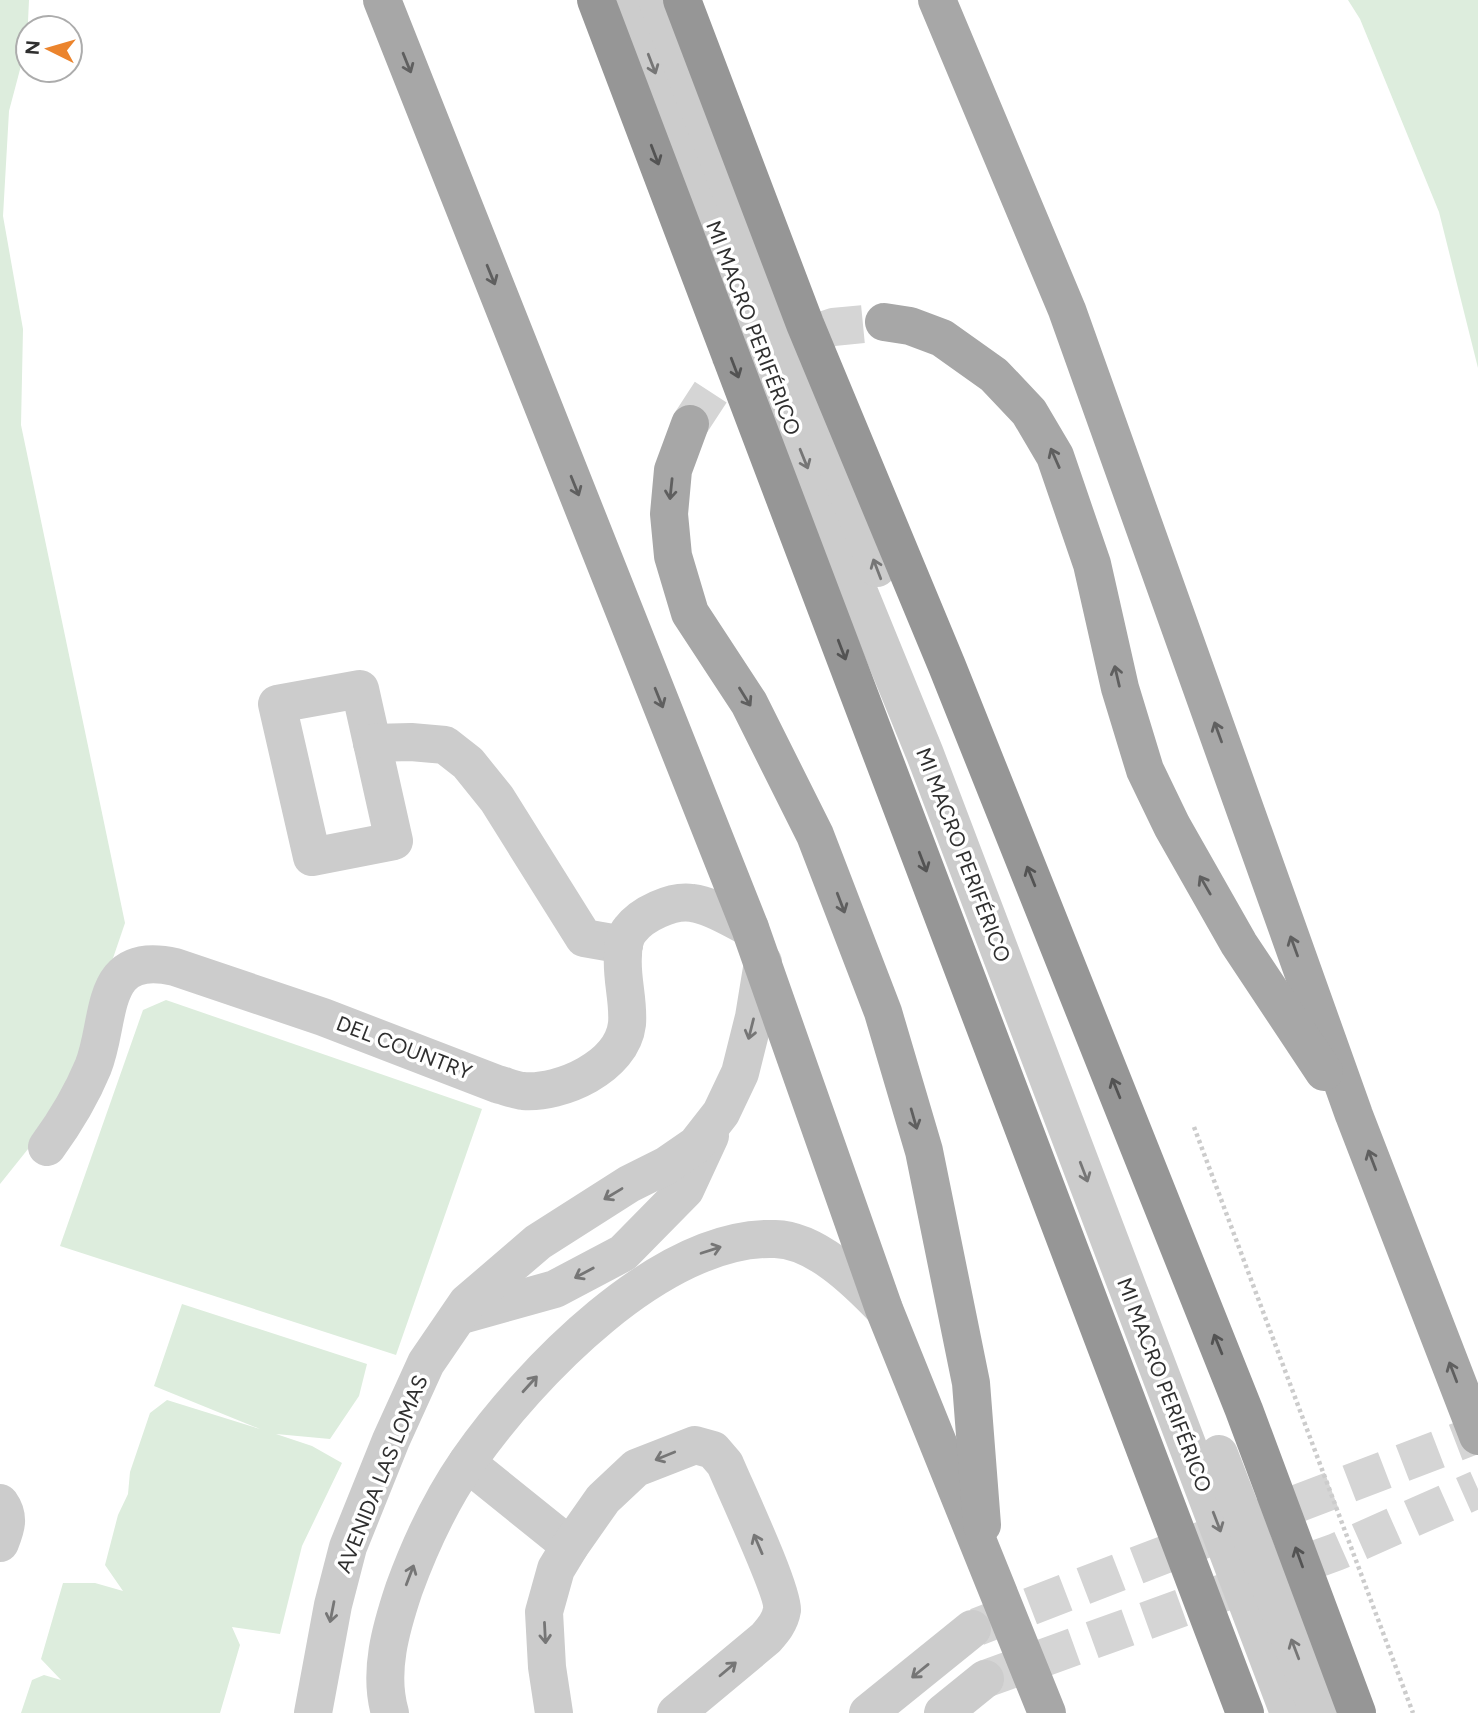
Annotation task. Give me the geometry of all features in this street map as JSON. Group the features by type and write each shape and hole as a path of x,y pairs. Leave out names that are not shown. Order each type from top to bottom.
{"highway":[{"path":"596,0 1245,1713"},
{"path":"682,0 805,324 947,666 1239,1397 1357,1713"}],"main road":[{"path":"382,0 757,945 884,1308 1047,1713"},
{"path":"937,0 1067,310 1354,1115 1478,1436"},
{"path":"884,322 910,326 942,338 994,375 1036,423 1055,456 1092,564 1120,688 1145,770 1172,826 1239,944 1354,1115"},
{"path":"690,424 673,470 668,514 673,556 690,613 749,703 815,835 883,1012 923,1151 971,1383 985,1562"}],"street":[{"name":"MI MACRO PERIFÉRICO","path":"627,0 785,411 925,754 1289,1713"},
{"name":"MI MACRO PERIFÉRICO","path":"657,0 1320,1713"},
{"path":"372,743 445,746 468,763 497,799 584,939 624,945 630,930 645,917 667,906 690,902 709,908 757,945"},
{"name":"DEL COUNTRY","path":"47,1147 74,1110 94,1063 112,988 123,974 137,967 156,962 175,967 335,1022 497,1084 523,1091 552,1089 580,1080 599,1067 617,1049 626,1027 622,958 624,945"},
{"name":"AVENIDA LAS LOMAS","path":"313,1713 333,1605 348,1548 391,1440 426,1363 467,1303 537,1242 696,1145 720,1115 740,1073 754,1017 757,945"},
{"path":"457,1317 494,1304 555,1289 623,1253 685,1190 720,1115"},
{"path":"637,1238 657,1276"},
{"path":"390,1713 385,1695 393,1620 427,1534 467,1463 499,1419 545,1368 605,1313 657,1276 707,1250 748,1240 777,1238 808,1248 831,1261 856,1280 884,1308"},
{"path":"554,1713 547,1667 544,1612 555,1569 603,1499 636,1468 695,1445 713,1450 725,1464 782,1608 778,1624 766,1638 676,1713"},
{"path":"467,1463 570,1546"},
{"path":"0,1503 6,1512 7,1521 0,1543"},
{"path":"869,1713 972,1629"},
{"path":"943,1713 985,1679"}],"path":[{"path":"1194,1127 1413,1713"}],"green space":[{"path":"0,0 29,0 28,14 14,14 14,84 16,84 9,111 3,216 23,329 21,425 125,923 79,1058 44,1129 0,1184"},
{"path":"1348,0 1478,0 1478,368 1439,212 1360,19"},
{"path":"166,1000 482,1109 396,1355 60,1246 143,1010"},
{"path":"182,1304 367,1364 359,1396 330,1439 276,1434 312,1446 342,1463 302,1546 280,1634 232,1627 240,1645 220,1713 21,1713 32,1680 44,1675 61,1680 41,1659 63,1583 95,1583 123,1591 105,1565 118,1515 128,1494 130,1472 150,1413 167,1400 260,1429 154,1386"}],"tunnel":[{"path":"690,424 718,381 744,364 778,347 833,327 884,322"},
{"path":"977,1627 1478,1434"},
{"path":"985,1679 1336,1552 1478,1489"}]}
